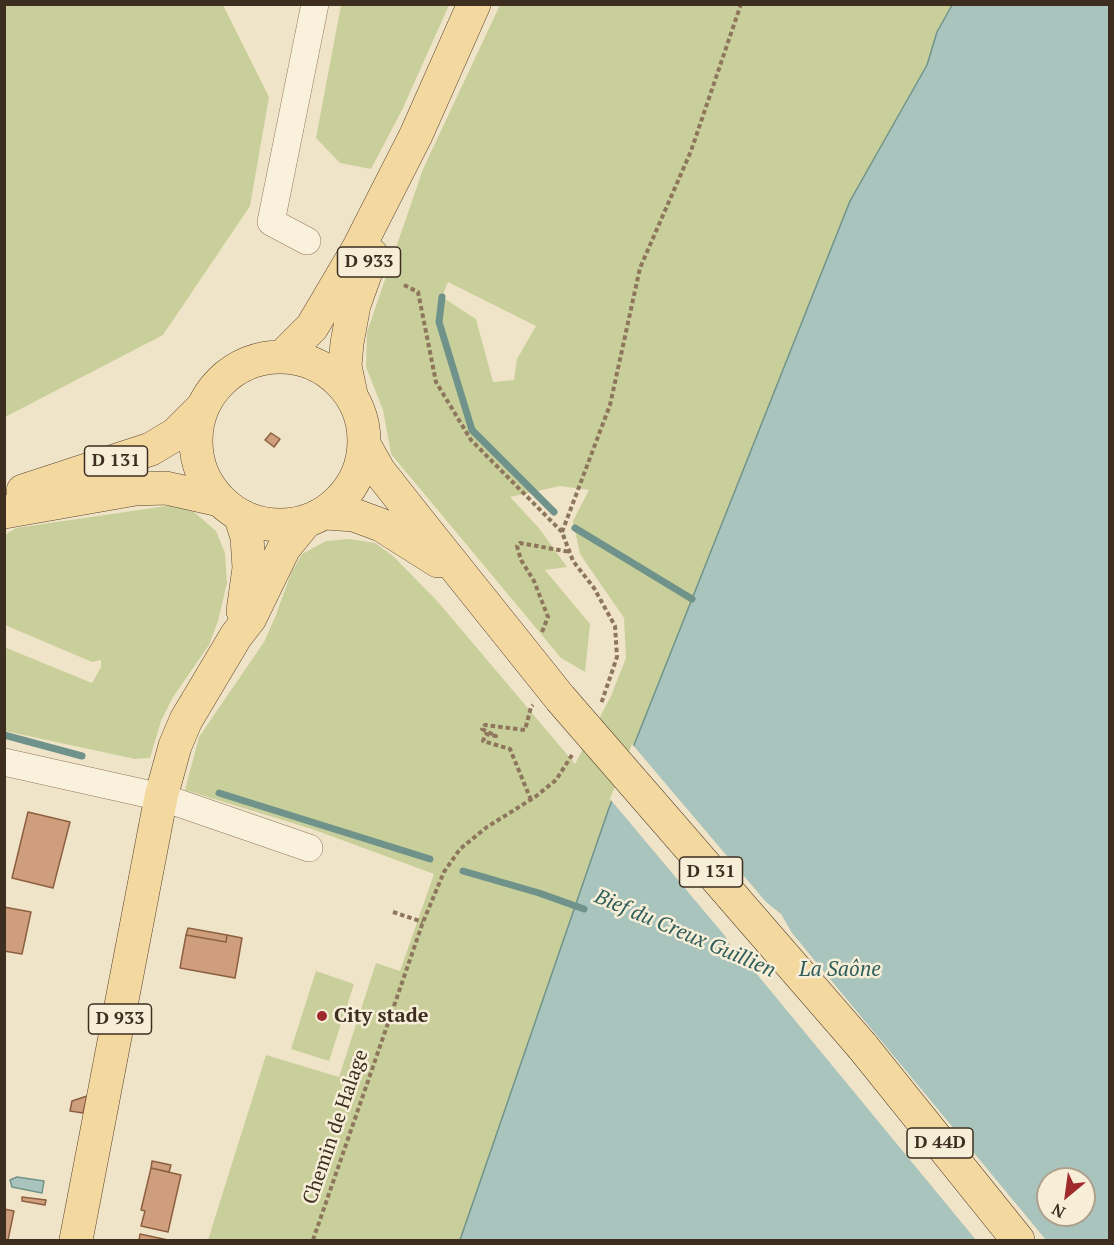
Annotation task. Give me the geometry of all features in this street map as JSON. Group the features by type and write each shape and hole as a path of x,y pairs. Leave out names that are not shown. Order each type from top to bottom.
{"main road":[{"name":"D 933","path":"283,356 312,327 358,249 416,135 474,4"},
{"name":"D 933","path":"351,394 345,366 346,343 354,305 416,135"},
{"path":"283,356 309,361 333,374 351,394 362,419 365,446 361,466 353,484 340,500 315,517 283,525 261,523 229,508 205,480 196,458 195,433 201,409 214,387 233,369 257,359 283,356"},
{"name":"D 131","path":"4,495 19,493 151,449 176,434 201,409"},
{"name":"D 131","path":"365,446 379,471 470,587 548,700 862,1046"},
{"name":"D 131","path":"4,512 135,489 166,488 229,508"},
{"name":"D 933","path":"229,508 247,537 249,568 243,610 236,636"},
{"name":"D 131","path":"315,517 354,515 381,525 430,554 470,587"},
{"name":"D 933","path":"76,1240 161,797 175,746 186,720 236,636 250,618 284,548 315,517"},
{"name":"D 44D","path":"862,1046 1018,1240"}],"street":[{"path":"307,241 271,222 315,4"},
{"path":"4,762 161,797 309,848"}],"path":[{"path":"562,532 610,405 640,268 691,151 741,4"},
{"path":"404,285 418,292 436,382 471,440 562,532 573,561 594,588 615,626 617,657 605,697 599,707"},
{"path":"539,641 548,617 534,581 521,560 517,546 520,543 570,552"},
{"path":"531,800 510,749 483,741 486,734 496,736 482,729 485,725 525,730 531,707 548,700"},
{"name":"Chemin de Halage","path":"313,1240 423,922 444,872 460,849 487,827 531,800 556,780 577,746"},
{"path":"393,912 423,922"}],"green space":[{"path":"5,4 223,5 269,97 250,206 163,335 5,417"},
{"path":"341,5 449,5 403,108 371,169 340,163 316,138"},
{"path":"500,5 952,5 937,32 927,65 850,201 609,808 460,1240 208,1240 266,1055 339,1077 376,963 400,971 434,874 312,829 185,790 199,737 264,642 291,573 302,554 326,541 349,539 375,543 393,556 439,603 575,764 611,696 626,658 624,618 580,554 573,521 589,490 560,486 510,497 539,528 567,567 545,570 590,624 585,672 561,658 391,454 383,410 366,367 367,332 423,169","holes":["448,282 536,326 517,359 514,380 493,382 476,319 442,297"]},
{"path":"173,505 194,512 216,531 225,553 227,583 218,621 209,645 173,697 161,721 150,758 135,759 5,731 4,647 92,683 101,667 101,660 92,662 5,625 5,535 16,528"},
{"name":"City stade","path":"316,971 354,984 329,1061 291,1049"}],"water":[{"name":"La Saône","path":"952,5 1109,5 1109,1240 460,1240 609,808 850,201 927,65 937,32"},
{"path":"17,1177 44,1181 42,1193 12,1187 10,1180"}],"pier":[{"path":"632,744 766,902 781,914 792,933 1046,1240 976,1240 751,967 735,954 725,936 610,799"}],"building":[{"path":"271,433 280,439 274,447 265,440"},
{"path":"28,812 70,822 53,888 12,878"},
{"path":"4,907 31,912 22,954 4,951"},
{"path":"188,928 227,935 226,942 186,935"},
{"path":"186,935 226,942 227,935 242,938 235,978 180,968"},
{"path":"87,1096 83,1113 70,1111 72,1101"},
{"path":"152,1161 171,1165 169,1172 151,1168"},
{"path":"151,1168 181,1175 168,1232 141,1226 145,1211 141,1210"},
{"path":"22,1197 46,1200 45,1205 22,1201"},
{"path":"4,1209 14,1211 8,1240 4,1240"},
{"path":"140,1234 168,1240 139,1240"}],"waterway":[{"path":"442,297 439,322 472,430 554,512"},
{"path":"575,528 692,599"},
{"name":"Bief du Creux Guillien","path":"4,735 82,756"},
{"name":"Bief du Creux Guillien","path":"219,793 430,859"},
{"name":"Bief du Creux Guillien","path":"463,871 584,909"}],"place":[{"name":"City stade","path":"322,1016"}]}
